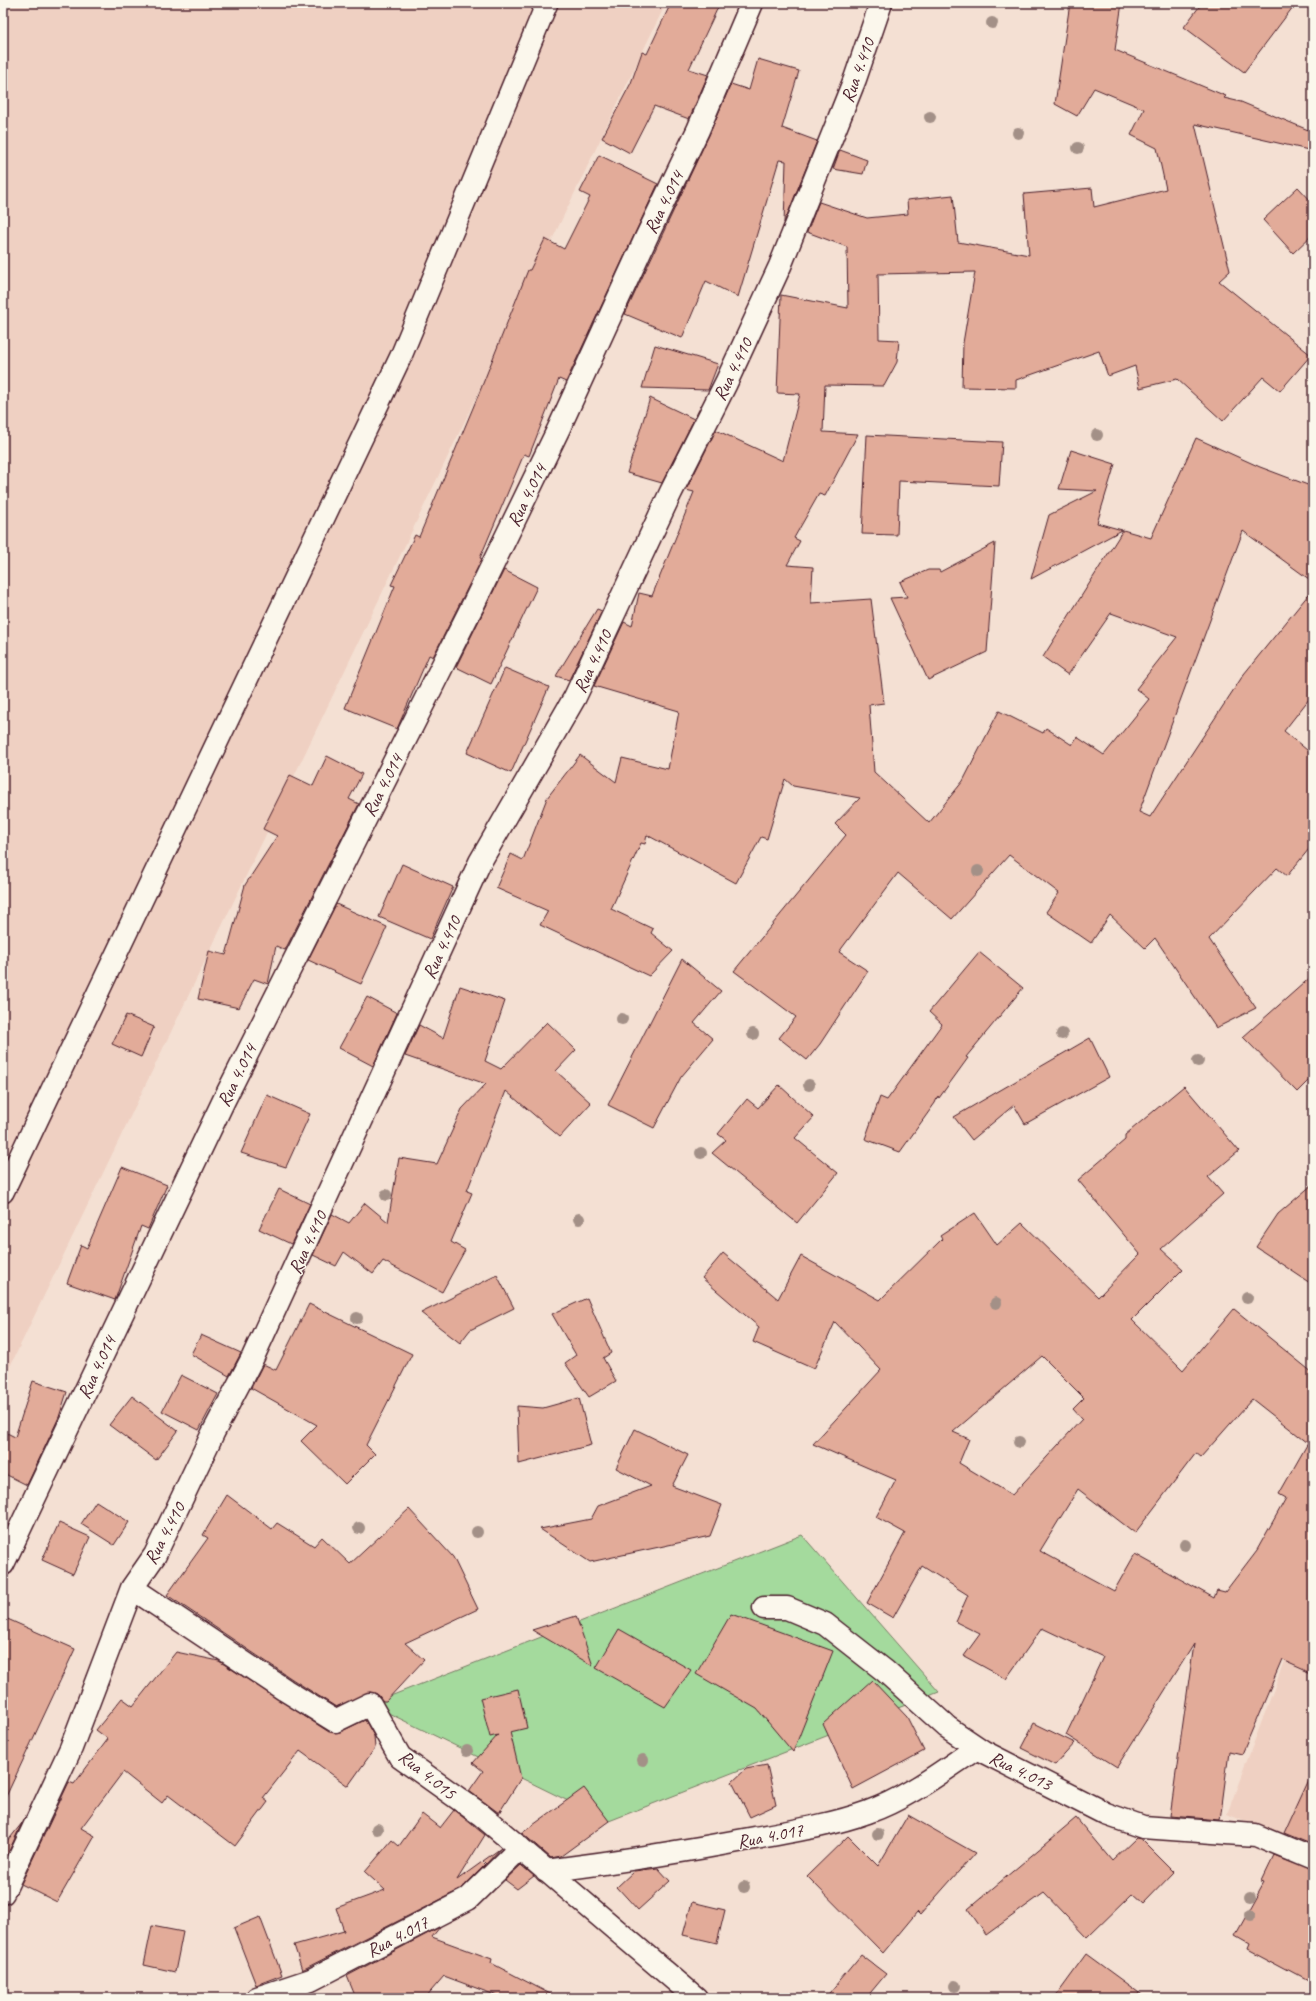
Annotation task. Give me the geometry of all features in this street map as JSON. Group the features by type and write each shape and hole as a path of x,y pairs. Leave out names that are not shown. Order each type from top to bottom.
{"street":[{"name":"Rua 4.014","path":"3,1564 224,1100 474,603 559,428 646,238 698,130 752,3"},
{"name":"Rua 4.410","path":"3,1893 71,1748 132,1588 155,1556 212,1433 253,1357 480,862 575,697 671,492 726,383 780,266 855,79 881,3"},
{"name":"Rua 4.015","path":"132,1588 285,1690 336,1721 370,1704 400,1757 480,1814 696,1998"},
{"name":"Rua 4.013","path":"764,1608 787,1608 825,1624 885,1671 947,1727 977,1748 1106,1814 1143,1827 1254,1835 1313,1859"},
{"name":"Rua 4.017","path":"546,1871 639,1859 821,1825 855,1816 868,1812 912,1792 977,1748"},
{"name":"Rua 4.017","path":"257,1998 311,1980 468,1899 520,1848"}],"lane":[{"path":"3,1192 401,356 547,3"}],"shaded area":[{"path":"3,3 666,3 3,1381"},
{"path":"1313,1585 1313,1850 1227,1814"}],"green space":[{"path":"802,1535 939,1692 609,1821 370,1704"}],"building":[{"path":"671,3 720,3 689,69 708,75 689,119 654,106 630,153 602,138 631,83 642,52 647,54"},
{"path":"1070,3 1122,3 1115,50 1226,96 1224,98 1241,102 1313,132 1313,151 1195,124 1230,271 1219,281 1311,355 1280,391 1263,377 1223,421 1177,379 1140,388 1135,366 1108,376 1099,351 1016,380 1016,388 962,387 963,343 975,272 878,274 879,339 899,340 897,362 884,386 825,385 823,432 858,434 825,496 819,494 794,538 800,541 787,565 813,567 811,603 871,599 884,703 869,705 874,772 929,823 963,781 999,711 1043,733 1046,728 1072,745 1077,737 1104,755 1149,699 1136,689 1177,637 1111,613 1068,675 1043,657 1123,530 1151,538 1196,438 1260,467 1313,487 1313,582 1243,531 1139,812 1150,817 1244,674 1313,589 1313,694 1284,731 1313,755 1313,844 1287,876 1277,868 1209,939 1256,1008 1216,1028 1155,938 1145,948 1110,915 1091,943 1046,912 1059,893 1009,855 952,919 898,873 839,952 868,971 820,1044 807,1060 779,1038 796,1017 734,971 846,835 835,824 860,798 793,786 785,779 767,839 761,837 736,883 647,835 645,844 641,843 611,909 653,929 651,933 673,951 649,976 540,925 548,911 496,888 511,854 523,860 547,798 580,755 616,782 622,758 668,769 679,711 594,686 624,622 632,626 639,593 652,596 694,492 686,490 716,430 783,461 800,394 777,393 781,295 848,308 847,247 807,232 819,202 867,218 908,214 907,200 953,195 958,242 1029,255 1024,194 1092,188 1094,207 1166,189 1157,148 1131,135 1144,109 1094,88 1077,116 1055,104"},
{"path":"1202,3 1296,3 1244,72 1184,27"},
{"path":"758,59 799,71 782,128 817,141 784,223 786,161 779,160 738,297 706,281 682,338 625,314 709,135 731,84 749,90"},
{"path":"840,150 867,160 863,174 833,169"},
{"path":"599,155 658,184 566,382 559,379 529,456 524,454 480,558 482,559 433,657 429,655 397,729 345,708 395,586 391,585 415,535 419,537 480,391 528,270 530,270 545,239 564,249 590,197 580,192"},
{"path":"1298,187 1313,203 1313,234 1293,253 1263,220"},
{"path":"655,345 718,364 708,390 642,388"},
{"path":"650,398 694,419 662,483 627,473"},
{"path":"867,435 1002,442 999,486 899,481 897,535 862,534"},
{"path":"1071,450 1115,464 1097,523 1122,530 1031,579 1049,515 1097,491 1059,489"},
{"path":"995,543 987,652 928,680 890,598 907,597 900,582 928,570 939,570 940,572"},
{"path":"504,570 537,587 491,684 456,667"},
{"path":"597,609 602,611 569,680 556,676"},
{"path":"505,668 549,687 511,773 467,753"},
{"path":"327,756 362,774 349,799 359,804 285,950 276,946 268,984 254,979 239,1008 198,999 209,951 226,955 245,885 277,836 263,829 290,775 313,786"},
{"path":"402,864 453,887 430,939 379,917"},
{"path":"336,904 387,927 361,984 308,960"},
{"path":"979,952 1023,988 966,1057 968,1058 939,1098 938,1096 935,1103 900,1152 865,1139 880,1097 887,1100 942,1024 929,1012"},
{"path":"682,959 721,991 694,1023 713,1039 681,1077 654,1128 608,1105"},
{"path":"1313,975 1313,1076 1297,1092 1243,1037"},
{"path":"460,986 505,1001 485,1061 501,1069 547,1022 576,1050 556,1071 591,1103 560,1137 506,1091 467,1191 472,1193 451,1242 465,1250 442,1292 383,1261 373,1274 344,1252 336,1266 313,1255 332,1214 349,1223 365,1203 388,1222 399,1158 437,1164 462,1109 486,1084 405,1056 419,1025 443,1038"},
{"path":"367,997 397,1013 373,1066 339,1048"},
{"path":"126,1015 154,1027 141,1057 112,1044"},
{"path":"1090,1038 1109,1077 1025,1124 1014,1105 972,1140 954,1117"},
{"path":"779,1085 814,1117 795,1138 838,1173 797,1223 712,1153 726,1140 718,1134 747,1099 758,1108"},
{"path":"1184,1086 1239,1151 1208,1177 1223,1194 1161,1249 1183,1269 1132,1320 1183,1370 1234,1309 1313,1373 1313,1674 1282,1660 1242,1754 1229,1751 1220,1820 1170,1816 1194,1644 1117,1767 1066,1735 1103,1657 1042,1628 1006,1679 964,1656 980,1634 956,1622 968,1595 922,1566 893,1618 867,1603 905,1533 876,1517 896,1480 813,1444 881,1370 835,1322 814,1369 753,1342 759,1327 702,1278 723,1253 778,1299 801,1256 880,1300 942,1239 940,1236 975,1213 997,1245 1022,1223 1098,1297 1140,1254 1078,1180 1125,1140 1125,1135","holes":["1042,1356 1084,1398 1073,1409 1082,1419 1012,1495 959,1463 969,1439 953,1432","1252,1399 1308,1443 1279,1494 1286,1498 1257,1550 1225,1592 1217,1590 1214,1598 1135,1554 1114,1591 1040,1551 1078,1489 1135,1533 1196,1453 1201,1457"]},
{"path":"267,1095 310,1114 286,1167 241,1153"},
{"path":"122,1167 167,1185 148,1229 141,1226 115,1300 67,1283 81,1245 87,1248"},
{"path":"1313,1184 1313,1285 1256,1247 1278,1214"},
{"path":"279,1189 310,1204 291,1244 259,1229"},
{"path":"497,1275 514,1308 470,1330 460,1343 421,1313"},
{"path":"587,1298 611,1353 603,1358 616,1381 589,1397 565,1363 576,1355 552,1314"},
{"path":"309,1304 412,1354 366,1445 375,1454 345,1484 301,1441 317,1425 251,1388 263,1364 276,1370"},
{"path":"201,1335 241,1353 229,1376 191,1354"},
{"path":"181,1375 218,1394 199,1430 162,1411"},
{"path":"33,1381 67,1392 59,1417 27,1485 3,1473 3,1431 15,1437"},
{"path":"132,1396 178,1431 156,1460 109,1425"},
{"path":"579,1398 591,1445 519,1464 517,1406 543,1408"},
{"path":"635,1429 688,1455 672,1486 722,1505 710,1536 590,1562 540,1529 591,1519 598,1506 651,1486 616,1468"},
{"path":"227,1495 272,1529 277,1523 314,1546 322,1537 350,1564 409,1509 453,1557 478,1609 405,1643 424,1660 386,1701 383,1701 377,1694 370,1692 336,1707 167,1595 208,1538 203,1535"},
{"path":"96,1501 129,1522 114,1545 81,1524"},
{"path":"59,1523 90,1537 73,1574 42,1560"},
{"path":"731,1614 833,1651 793,1752 757,1709 696,1674"},
{"path":"576,1616 593,1666 532,1630"},
{"path":"3,1617 75,1649 3,1803"},
{"path":"619,1629 691,1670 665,1707 596,1668"},
{"path":"176,1652 219,1661 329,1732 340,1732 365,1720 374,1736 375,1748 348,1786 300,1751 263,1798 268,1802 235,1846 168,1795 162,1803 123,1772 81,1828 95,1836 57,1902 21,1884 69,1782 74,1784 108,1739 96,1730 122,1698 133,1706"},
{"path":"872,1680 907,1717 924,1751 853,1789 823,1724"},
{"path":"518,1689 527,1728 510,1732 521,1778 499,1813 469,1791 483,1771 473,1763 498,1735 490,1737 480,1698"},
{"path":"1034,1723 1075,1743 1055,1765 1021,1748"},
{"path":"767,1765 776,1805 750,1817 732,1782 746,1769"},
{"path":"1313,1770 1313,1845 1284,1833"},
{"path":"584,1788 609,1821 561,1856 551,1858 522,1833"},
{"path":"454,1810 485,1835 457,1880 482,1862 485,1865 461,1889 302,1970 294,1945 344,1931 336,1908 385,1890 365,1872 392,1840 399,1846 422,1814 440,1828"},
{"path":"908,1815 975,1853 920,1915 917,1912 883,1953 807,1876 848,1836 878,1866"},
{"path":"1076,1818 1112,1861 1136,1838 1141,1839 1174,1872 1143,1904 1132,1894 1087,1938 1044,1893 986,1935 968,1909"},
{"path":"22,1823 3,1864 3,1847"},
{"path":"501,1848 486,1864 483,1861"},
{"path":"1274,1856 1313,1871 1313,1984 1247,1949 1249,1944 1235,1936 1265,1882 1262,1881"},
{"path":"521,1865 534,1876 517,1889 505,1880"},
{"path":"658,1868 670,1881 638,1910 617,1887 634,1871"},
{"path":"692,1902 725,1910 717,1943 683,1935"},
{"path":"260,1917 282,1975 256,1985 234,1928"},
{"path":"152,1926 183,1932 175,1972 144,1965"},
{"path":"440,1927 432,1937 492,1959 491,1963 558,1998 503,1998 444,1976 425,1998 356,1998 347,1976"},
{"path":"1086,1954 1146,1998 1054,1998"},
{"path":"861,1955 886,1974 866,1998 825,1998"}]}
